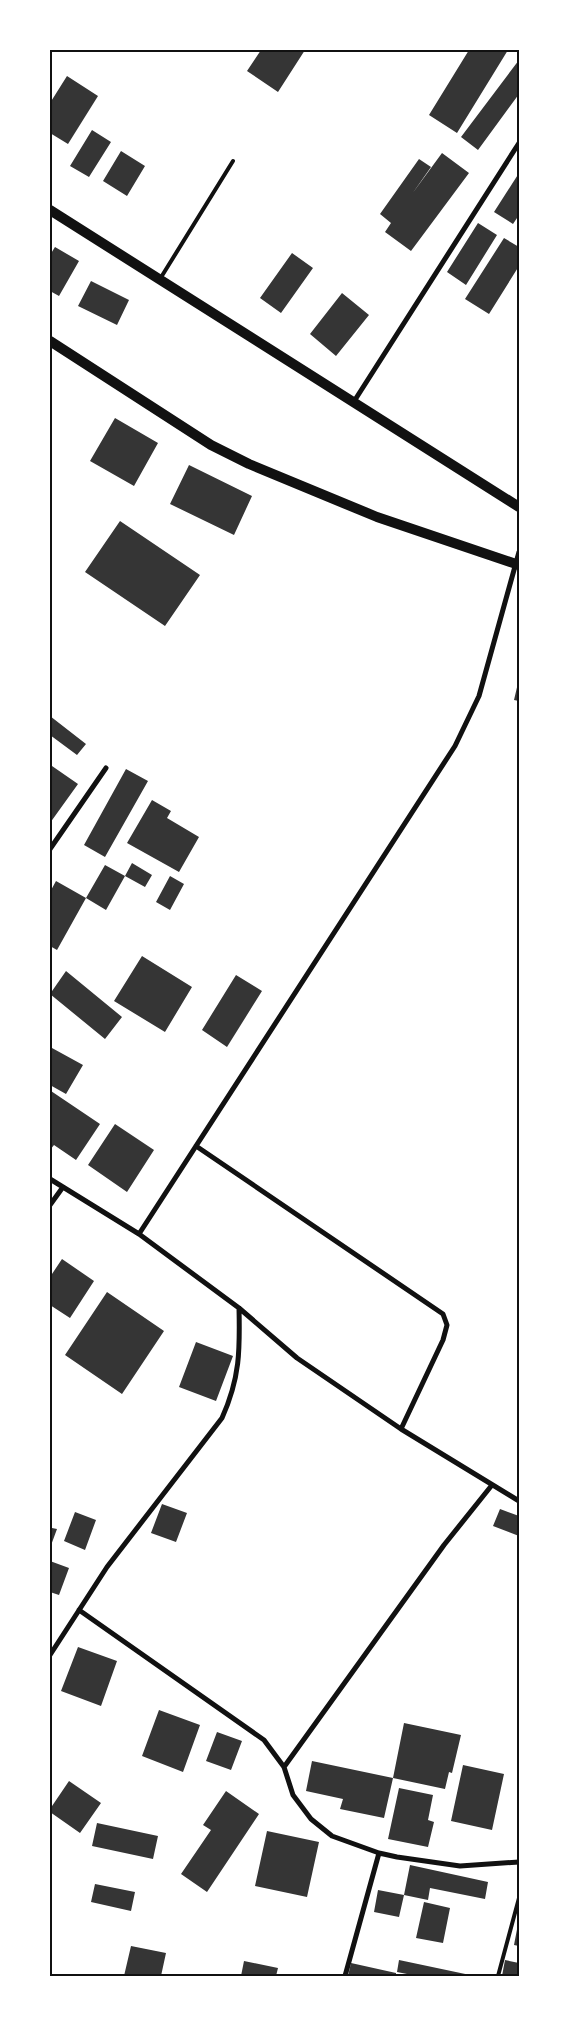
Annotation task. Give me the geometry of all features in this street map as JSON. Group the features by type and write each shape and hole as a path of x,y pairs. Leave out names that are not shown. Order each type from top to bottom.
{"main road":[{"path":"50,210 519,507"},
{"path":"50,342 211,445 249,464 377,517 517,564"}],"street":[{"path":"352,403 519,144"},
{"path":"139,1234 455,746 479,696 519,552"},
{"path":"50,849 106,768"},
{"path":"196,1146 443,1314 446,1325 443,1340 400,1429"},
{"path":"50,1178 139,1234 240,1308 297,1358 400,1429 519,1501"},
{"path":"50,1205 63,1187"},
{"path":"50,1655 107,1567 222,1418 233,1396 238,1373 240,1308"},
{"path":"284,1767 444,1545 492,1485"},
{"path":"79,1610 264,1740 284,1767 293,1795 311,1820 332,1836 396,1857 460,1866 519,1862"},
{"path":"345,1976 379,1853"}],"lane":[{"path":"160,279 233,161"},
{"path":"498,1976 519,1898"}],"building":[{"path":"261,50 305,50 278,92 247,71"},
{"path":"469,50 508,50 457,133 429,115"},
{"path":"519,60 519,94 478,150 461,137"},
{"path":"67,76 98,96 68,144 50,133 50,103"},
{"path":"92,130 111,142 89,177 70,166"},
{"path":"121,151 145,166 127,196 103,181"},
{"path":"442,153 469,173 411,251 385,232 391,223 380,214 419,159 431,167 412,194"},
{"path":"519,173 519,215 513,224 494,212"},
{"path":"478,223 497,235 466,285 447,272"},
{"path":"504,238 519,247 519,266 489,314 465,299"},
{"path":"55,247 79,261 59,296 50,291 50,255"},
{"path":"292,253 313,268 281,313 260,298"},
{"path":"91,281 129,300 117,325 78,306"},
{"path":"342,293 369,315 336,356 310,334"},
{"path":"115,418 158,443 134,486 90,461"},
{"path":"189,465 252,496 234,535 170,504"},
{"path":"120,521 200,575 165,626 85,572"},
{"path":"519,683 519,701 514,700"},
{"path":"50,716 86,744 77,755 50,735"},
{"path":"52,766 78,784 50,823 50,769"},
{"path":"126,769 148,781 105,857 84,845"},
{"path":"152,800 171,811 167,818 199,837 179,872 127,843"},
{"path":"132,863 152,875 145,887 125,876"},
{"path":"105,865 125,876 106,910 86,898"},
{"path":"170,876 184,884 170,910 156,902"},
{"path":"56,881 86,898 57,950 50,946 50,892"},
{"path":"142,956 192,987 165,1032 114,1001"},
{"path":"66,971 122,1017 105,1039 50,994"},
{"path":"236,975 262,991 227,1047 202,1030"},
{"path":"52,1048 83,1065 66,1094 50,1085 50,1051"},
{"path":"51,1091 100,1124 76,1160 54,1145 50,1150"},
{"path":"115,1124 154,1150 127,1192 88,1165"},
{"path":"62,1259 94,1281 70,1318 50,1305 50,1277"},
{"path":"107,1292 164,1331 122,1394 65,1355"},
{"path":"196,1342 233,1356 216,1401 179,1387"},
{"path":"162,1504 187,1513 176,1542 151,1533"},
{"path":"500,1509 519,1516 519,1536 493,1526"},
{"path":"75,1512 96,1520 85,1550 64,1541"},
{"path":"52,1528 57,1529 50,1548 50,1533"},
{"path":"50,1561 69,1568 59,1595 50,1592"},
{"path":"78,1647 117,1661 101,1706 61,1691"},
{"path":"159,1710 200,1725 183,1772 142,1756"},
{"path":"404,1723 461,1735 452,1773 449,1772 445,1789 393,1778"},
{"path":"217,1732 242,1741 231,1770 206,1761"},
{"path":"312,1761 393,1778 384,1818 340,1809 343,1799 306,1791"},
{"path":"463,1765 504,1774 492,1830 451,1821"},
{"path":"69,1781 101,1803 80,1833 50,1812 50,1809"},
{"path":"399,1788 433,1795 428,1820 434,1822 428,1847 388,1839"},
{"path":"226,1791 259,1814 207,1892 181,1874 211,1830 203,1825"},
{"path":"97,1823 158,1836 153,1859 92,1846"},
{"path":"267,1831 319,1842 307,1897 255,1886"},
{"path":"410,1865 488,1882 485,1899 430,1888 428,1900 404,1895"},
{"path":"95,1884 135,1892 131,1911 91,1902"},
{"path":"378,1890 404,1895 399,1917 374,1912"},
{"path":"424,1902 450,1908 443,1943 416,1938"},
{"path":"519,1924 519,1946 514,1945"},
{"path":"131,1946 166,1953 161,1976 124,1976"},
{"path":"399,1960 470,1976 417,1976 397,1972"},
{"path":"505,1960 519,1963 519,1976 502,1976"},
{"path":"244,1961 278,1968 276,1976 241,1976"},
{"path":"351,1963 396,1973 396,1976 348,1976"}]}
